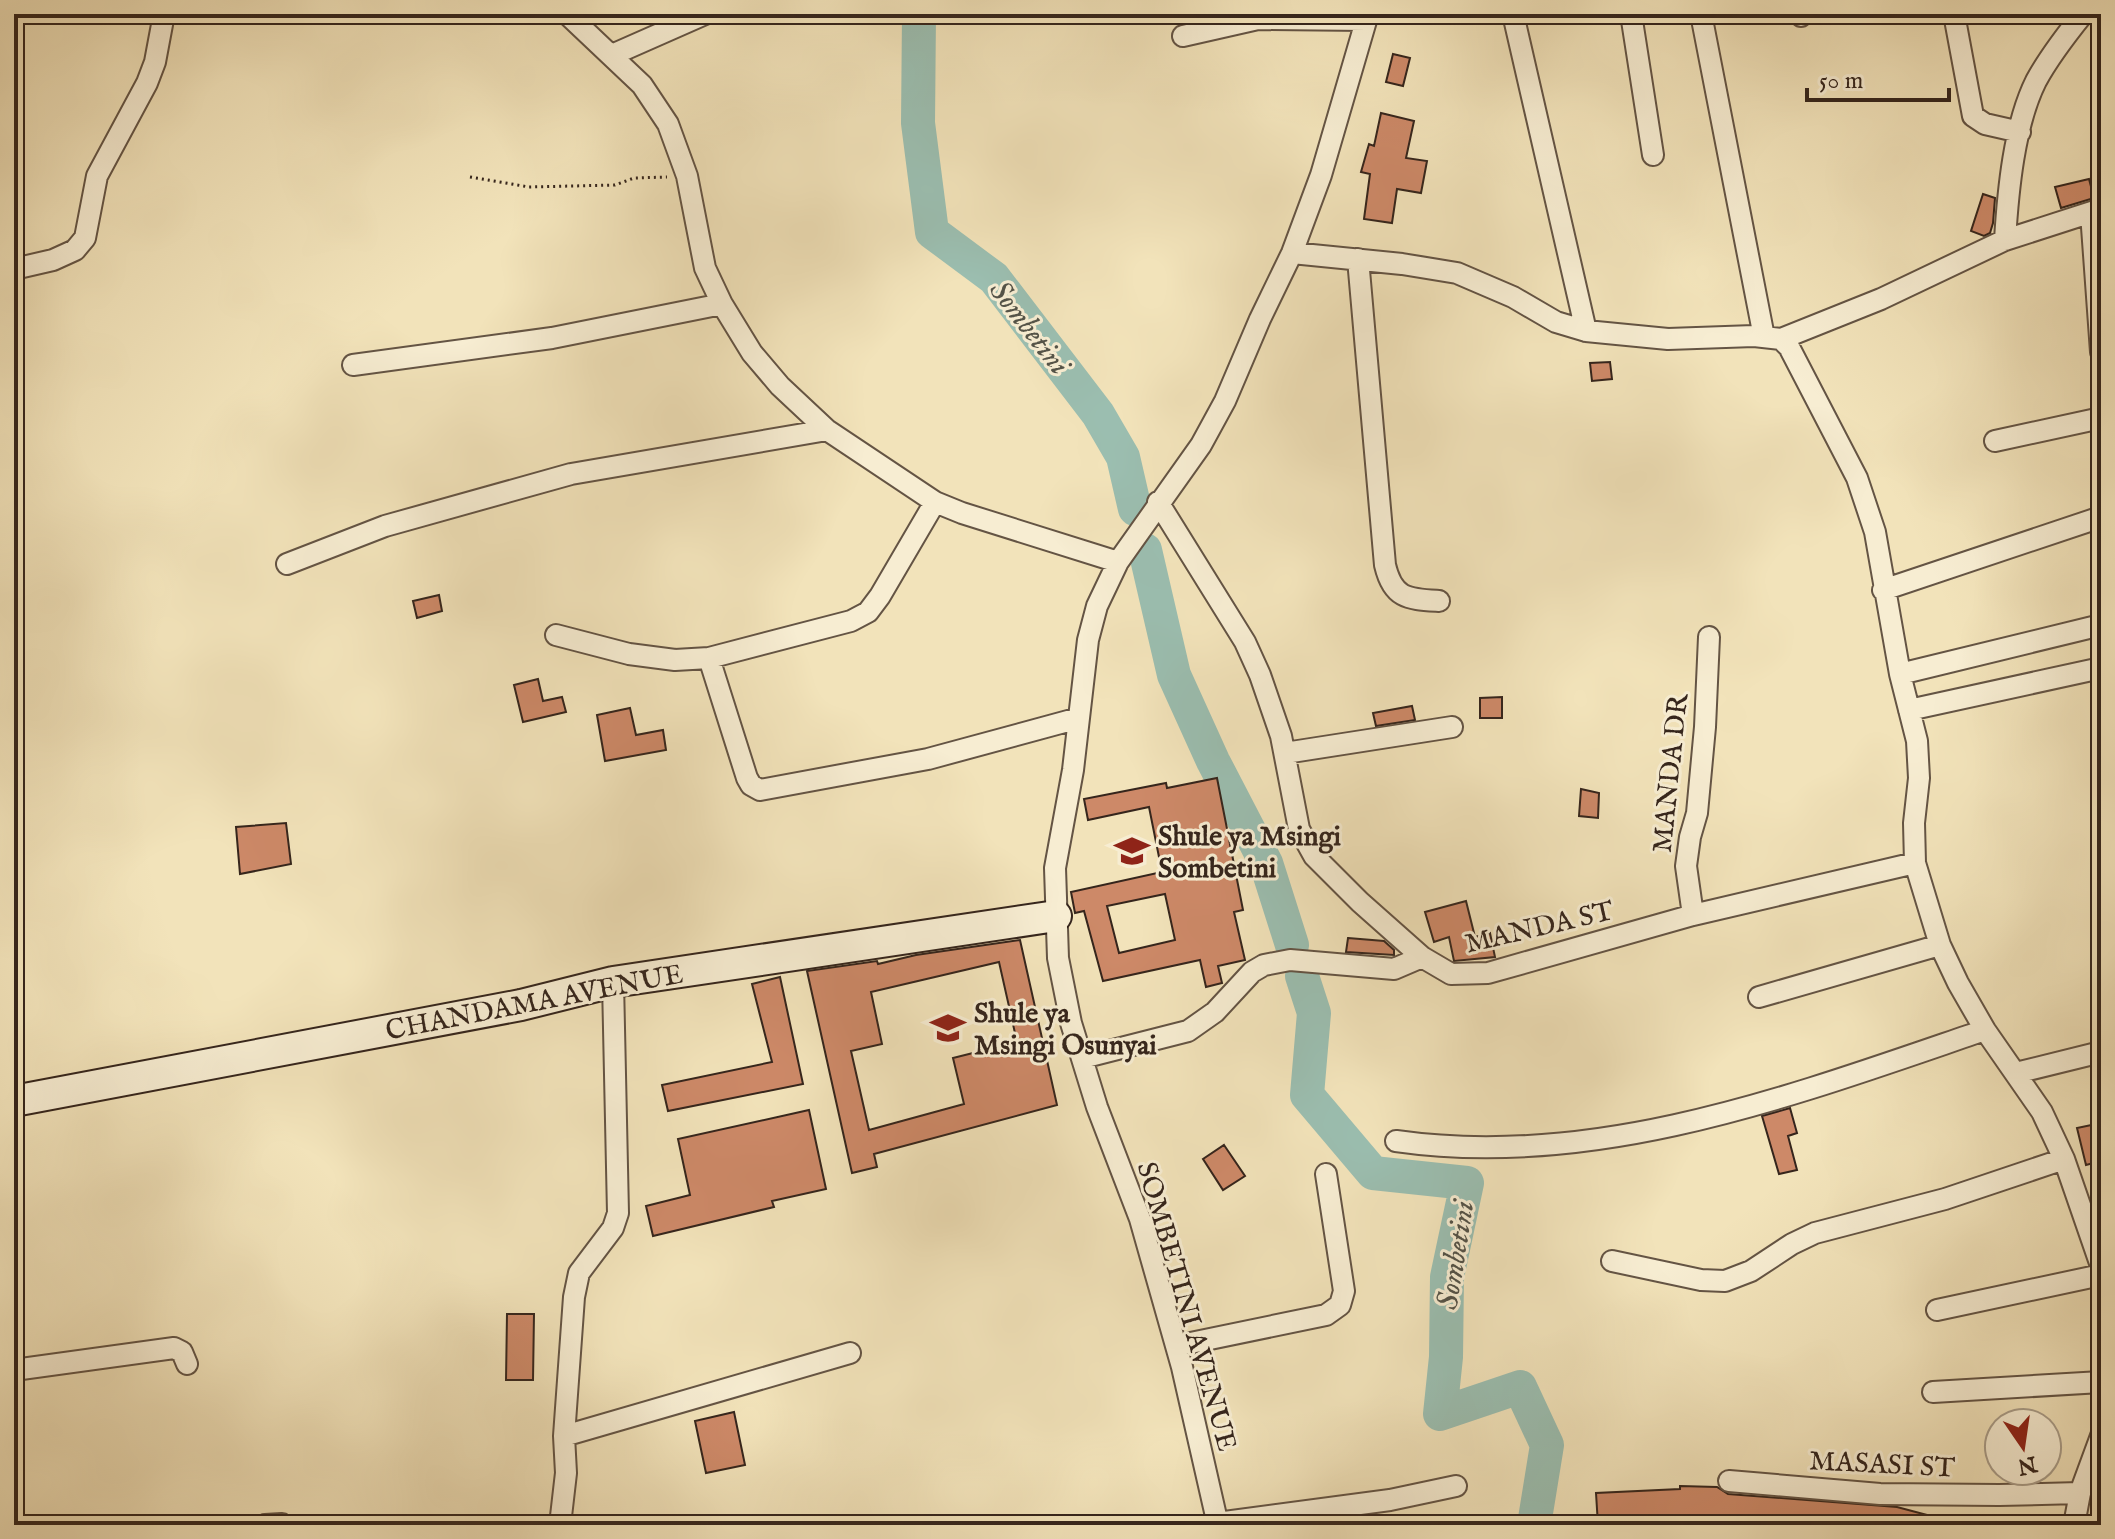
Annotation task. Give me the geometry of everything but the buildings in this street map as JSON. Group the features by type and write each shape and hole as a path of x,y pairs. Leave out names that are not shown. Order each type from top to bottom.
{"street":[{"path":"14,269 53,260 75,250 85,238 97,176 147,83 155,62 164,14"},
{"path":"567,14 642,85 668,124 687,176 705,268 722,304 752,353 780,386 827,430 935,502 1118,562"},
{"path":"612,55 705,14"},
{"path":"1513,14 1586,331"},
{"path":"1631,14 1653,155"},
{"path":"1701,14 1772,338 1795,355 1857,478 1875,532 1883,590 1919,760 1914,823 1915,863 1940,945 1985,1030 2042,1112 2064,1159 2101,1266"},
{"path":"1954,14 1973,116 1985,124 2020,132"},
{"path":"2005,240 2008,194 2020,132 2036,81 2063,38 2083,14"},
{"path":"1183,36 1258,19 1367,17"},
{"name":"SOMBETINI AVENUE","path":"1218,1524 1176,1346 1140,1219 1097,1107 1071,1023 1058,958 1055,868 1073,770 1088,640 1097,606 1118,562 1201,445 1225,401 1292,253 1321,175 1367,17"},
{"path":"1292,253 1457,273 1487,284 1556,322 1586,331 1668,339 1772,338 1881,299 2005,240 2096,211 2101,352"},
{"path":"1358,259 1389,582 1399,593 1411,599 1439,601"},
{"path":"353,365 552,338 722,304"},
{"path":"1995,441 2101,418"},
{"path":"287,564 385,526 571,474 827,430"},
{"path":"556,635 629,654 675,660 709,658 835,627 868,612 935,502"},
{"name":"MANDA ST","path":"1158,502 1245,642 1260,675 1285,753 1293,809 1299,829 1314,856 1350,893 1422,957 1451,974 1488,973 1693,915 1915,863"},
{"path":"1883,590 2101,517"},
{"path":"1900,674 2101,625"},
{"name":"MANDA DR","path":"1693,915 1686,866 1697,813 1703,756 1709,637"},
{"path":"709,658 747,778 751,785 760,790 928,759 1079,718"},
{"path":"1909,710 2101,668"},
{"path":"1285,753 1452,727"},
{"name":"CHANDAMA AVENUE","path":"14,1101 521,1005 613,982 1056,916"},
{"path":"1759,997 1940,945"},
{"path":"1082,1058 1188,1031 1208,1018 1252,972 1264,965 1290,960 1394,969 1422,957"},
{"path":"560,1525 566,1473 564,1436 574,1297 579,1273 613,1228 618,1213 613,982"},
{"path":"1396,1141 1462,1148 1590,1140 1657,1130 1846,1077 1985,1030"},
{"path":"2016,1073 2101,1052"},
{"path":"1612,1261 1701,1280 1725,1281 1751,1271 1815,1233 1929,1204 2064,1159"},
{"path":"1176,1346 1326,1315 1340,1305 1344,1291 1326,1174"},
{"path":"1937,1310 2101,1275"},
{"path":"14,1370 174,1348 182,1352 187,1364"},
{"path":"564,1436 850,1353"},
{"path":"1933,1392 2101,1382"},
{"path":"2074,1525 2080,1493 2099,1448"},
{"name":"MASASI ST","path":"1729,1481 1880,1494 2080,1493"},
{"path":"1218,1524 1390,1500 1456,1486"}],"path":[{"path":"470,177 529,187 615,185 634,178 687,176"}],"waterway":[{"name":"Sombetini","path":"919,14 918,123 932,232 994,278 1098,414 1123,457 1135,509"},
{"name":"Sombetini","path":"1145,550 1174,675 1213,761 1266,863 1292,945"},
{"name":"Sombetini","path":"1302,976 1314,1013 1307,1095 1373,1173 1467,1183 1447,1277 1446,1357 1440,1414 1520,1387 1547,1445 1534,1525"}],"place":[{"name":"Shule ya Msingi Sombetini","path":"1132,851"},
{"name":"Shule ya Msingi Osunyai","path":"948,1028"}]}
